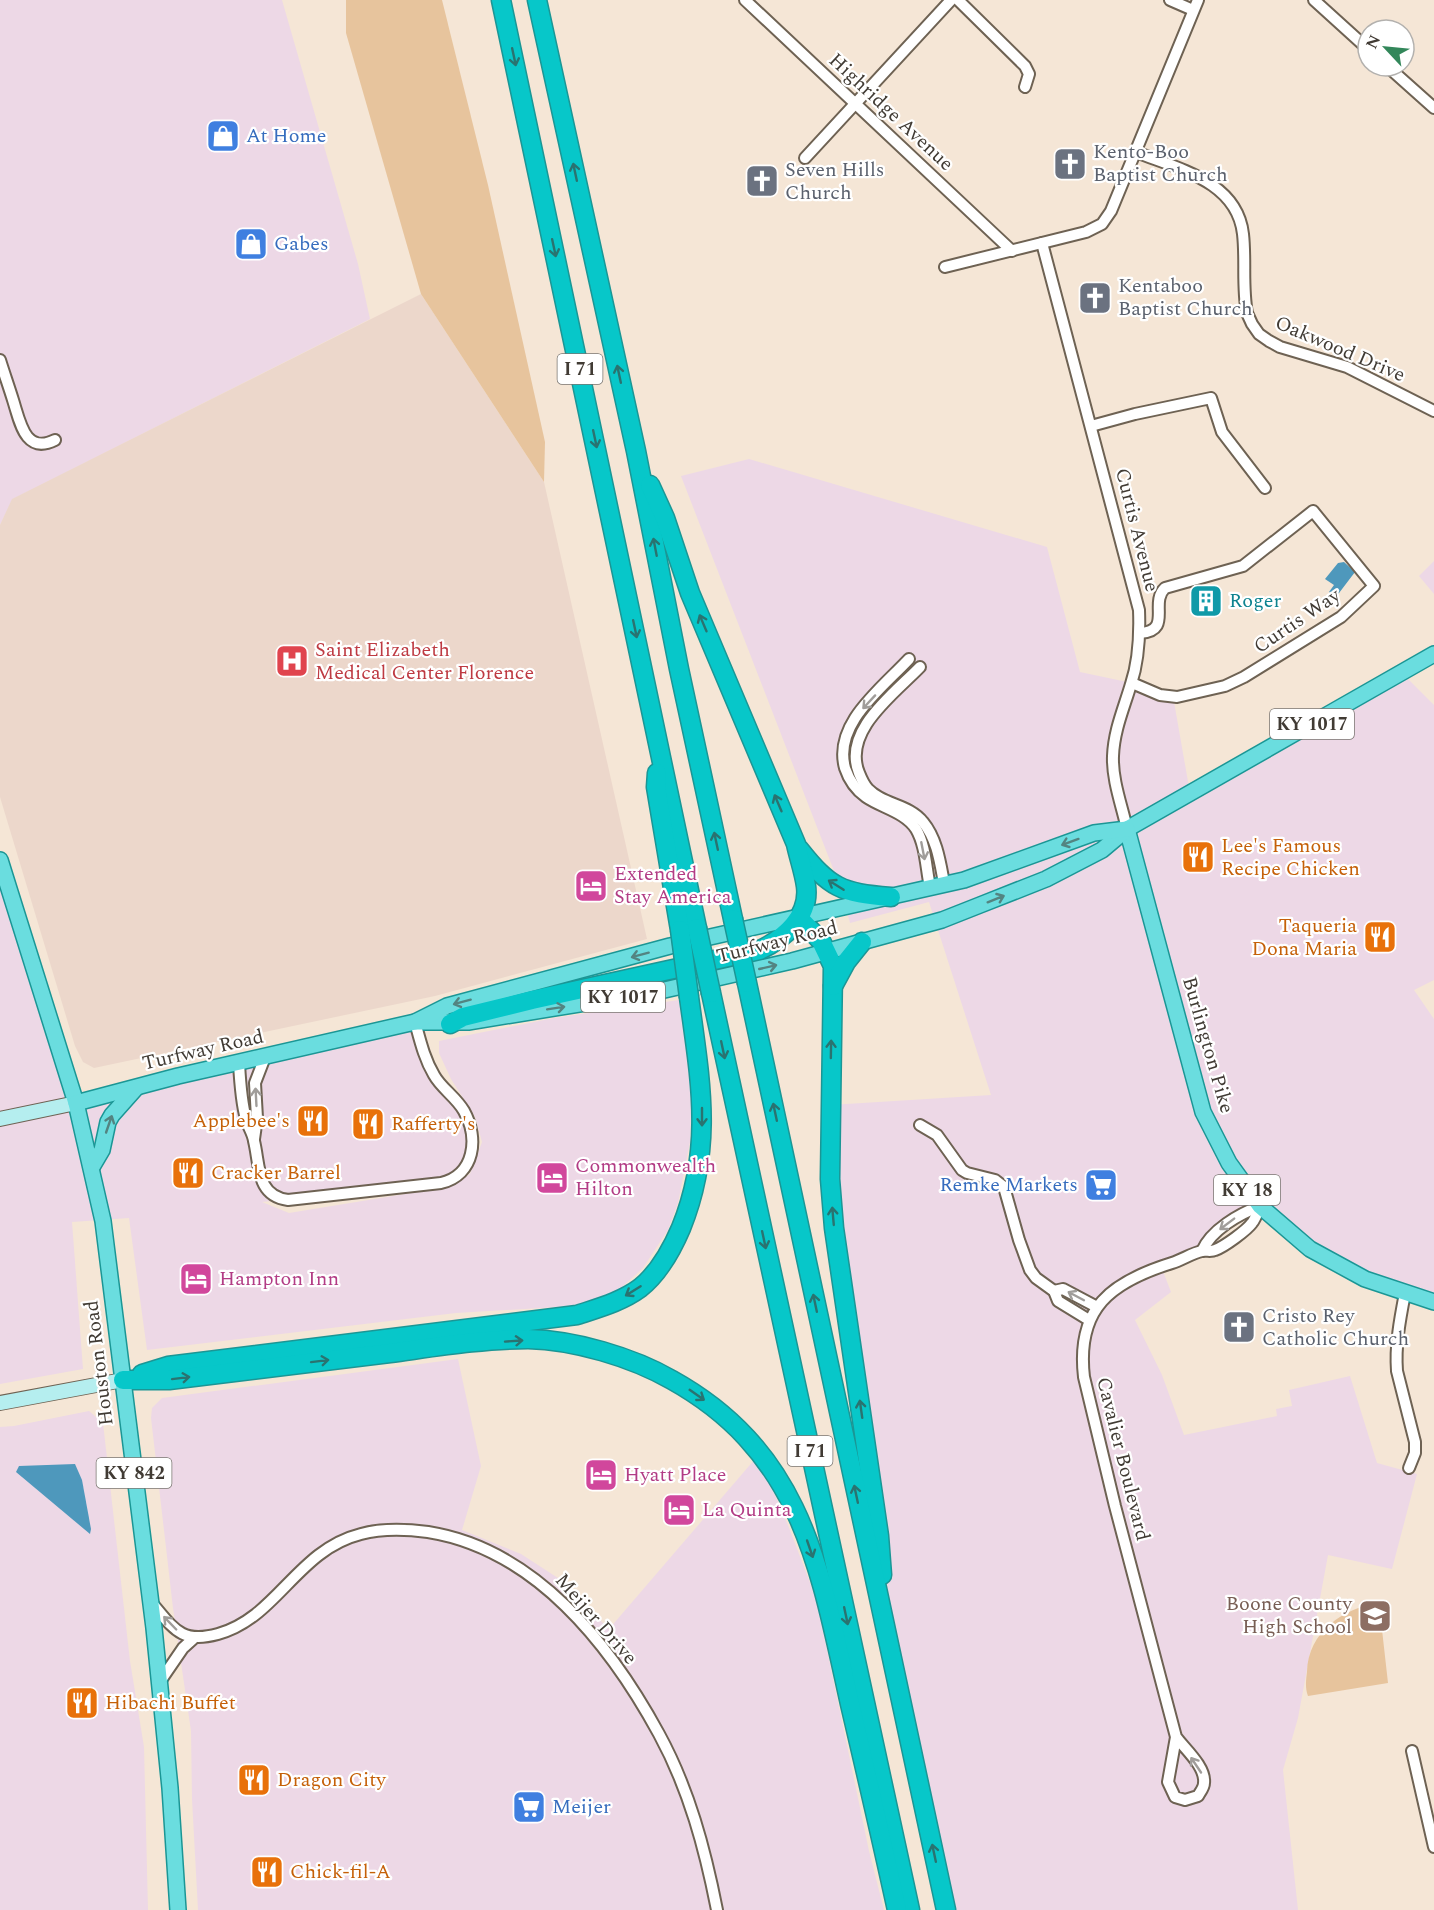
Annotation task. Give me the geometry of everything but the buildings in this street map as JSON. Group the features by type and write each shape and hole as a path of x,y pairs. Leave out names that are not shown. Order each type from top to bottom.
{"highway":[{"name":"I 71","path":"501,0 659,739 656,787 688,929 711,993 910,1910"},
{"name":"I 71","path":"537,0 636,451 677,657 946,1910"},
{"path":"450,1024 463,1017 532,1000 760,950 776,942 799,918 804,908 807,887 796,844 690,592 665,518 636,451"},
{"path":"796,844 811,864 841,889 862,895 891,897"},
{"path":"799,918 817,936 833,966 831,1189 834,1228 882,1561 881,1613"},
{"path":"123,1380 168,1366 577,1315 612,1304 640,1288 661,1265 675,1242 687,1212 702,1145 702,1091 689,996 688,929"},
{"path":"832,987 846,962 862,942"},
{"path":"123,1380 169,1380 455,1345 530,1339 618,1355 655,1370 691,1391 724,1414 761,1453 782,1483 802,1524 819,1573 832,1623 897,1910"}],"main road":[{"name":"Turfway Road","path":"415,1022 450,1024 660,991 827,951 942,920 1046,879 1102,850 1127,829 1434,654"},
{"name":"Turfway Road","path":"0,1119 415,1022 447,1006 670,946 964,880 1094,833 1127,829"},
{"name":"Burlington Pike","path":"1127,829 1203,1112 1229,1164 1260,1206 1293,1237 1328,1260 1365,1279 1434,1302"},
{"name":"Houston Road","path":"0,864 76,1103 103,1221 159,1683 170,1788 178,1910"},
{"path":"92,1167 102,1150 112,1114 137,1087"},
{"path":"0,1402 123,1380"}],"street":[{"name":"Highridge Avenue","path":"745,0 1012,251"},
{"path":"805,158 951,0"},
{"path":"958,0 1025,66 1029,74 1025,87"},
{"path":"945,267 1086,232 1102,224 1111,211 1196,5 1170,0"},
{"path":"1314,0 1356,38"},
{"path":"1400,78 1434,108"},
{"name":"Oakwood Drive","path":"1136,152 1217,187 1230,201 1240,220 1243,234 1247,313 1259,334 1280,347 1347,368 1434,411"},
{"name":"Curtis Avenue","path":"1042,243 1135,591 1140,633 1138,656 1132,683 1121,712 1113,755 1127,829"},
{"path":"1,365 23,432 36,443 45,445 55,440"},
{"path":"1091,426 1210,398 1222,432 1265,488"},
{"name":"Curtis Way","path":"1132,683 1160,695 1177,697 1225,686 1244,677 1341,617 1374,586 1313,511 1243,567 1162,590 1155,630 1140,633"},
{"path":"909,659 855,717 843,744 843,758 847,773 860,793 903,816 916,829 937,885"},
{"path":"920,667 867,721 857,745 857,768 868,789 878,797 908,809 922,820 936,848 937,885"},
{"path":"239,1063 246,1119 254,1140 259,1173 263,1184 271,1194 279,1199 288,1200 453,1180 467,1167 471,1157 470,1124 464,1110 436,1078 427,1062 415,1022"},
{"path":"254,1140 257,1118 255,1083 265,1057"},
{"path":"920,1125 937,1135 962,1170 995,1180 1004,1187 1030,1270 1036,1278 1054,1291 1058,1301 1089,1320"},
{"name":"Cavalier Boulevard","path":"1176,1737 1168,1782 1175,1797 1185,1800 1198,1796 1205,1785 1204,1776 1176,1737 1084,1377 1083,1346 1089,1320 1111,1292 1128,1280 1202,1251 1207,1240 1243,1213 1260,1206"},
{"path":"1054,1291 1063,1289 1097,1307"},
{"path":"1405,1293 1400,1318 1396,1371 1415,1442 1415,1453 1409,1468"},
{"name":"Meijer Drive","path":"193,1639 220,1633 243,1624 256,1615 315,1556 335,1543 358,1534 391,1529 439,1534 459,1539 502,1557 541,1583 561,1601 597,1641 641,1703 660,1735 688,1800 699,1833 717,1910"},
{"path":"150,1602 171,1626 193,1639 183,1648 159,1683"},
{"path":"1412,1751 1434,1844"}],"shaded area":[{"path":"0,0 282,0 358,264 370,319 13,499 0,525"},
{"path":"346,0 442,0 488,185 545,442 544,482 421,294 346,33"},
{"name":"Saint Elizabeth Medical Center Florence","path":"421,294 544,482 647,939 435,996 94,1068 83,1062 75,1046 0,797 0,525 12,499"},
{"path":"749,459 1047,547 1080,672 1132,683 1173,696 1190,793 1402,673 1434,705 1434,980 1414,990 1434,1019 1434,1302 1384,1287 1270,1215 1243,1213 1202,1251 1161,1266 1171,1292 1135,1320 1162,1375 1184,1435 1277,1416 1276,1409 1292,1406 1289,1390 1350,1376 1377,1463 1417,1474 1392,1569 1328,1555 1298,1718 1283,1770 1298,1910 946,1910 881,1613 834,1228 830,1105 991,1095 929,902 850,923 841,889 681,476"},
{"path":"1434,561 1434,594 1419,576"},
{"path":"0,860 76,1103 415,1022 422,1048 456,1099 472,1146 453,1180 262,1202 289,1213 448,1187 470,1174 482,1142 475,1117 451,1079 439,1053 439,1041 554,1018 679,1000 692,1091 690,1142 678,1203 668,1230 643,1268 611,1297 575,1306 456,1313 147,1350 129,1218 72,1222 83,1369 0,1384"},
{"path":"458,1359 481,1466 462,1530 521,1554 558,1578 609,1629 755,1459 765,1472 817,1601 869,1851 884,1910 198,1910 191,1731 173,1608 151,1418 152,1408 162,1398"},
{"path":"89,1411 103,1423 130,1661 144,1747 148,1910 0,1910 0,1427"},
{"path":"1379,1603 1388,1683 1308,1696 1306,1684 1309,1658 1321,1634 1341,1616"}],"water":[{"path":"1344,562 1355,572 1336,597 1329,592 1334,585 1325,579 1338,563"},
{"path":"75,1464 82,1480 90,1534 16,1472 19,1466"}],"place":[{"name":"At Home","path":"223,136"},
{"name":"Kento-Boo Baptist Church","path":"1070,164"},
{"name":"Seven Hills Church","path":"762,181"},
{"name":"Gabes","path":"251,244"},
{"name":"Kentaboo Baptist Church","path":"1095,298"},
{"name":"Roger","path":"1206,601"},
{"name":"Saint Elizabeth Medical Center Florence","path":"292,661"},
{"name":"Lee's Famous Recipe Chicken","path":"1198,857"},
{"name":"Extended Stay America","path":"591,886"},
{"name":"Taqueria Dona Maria","path":"1380,937"},
{"name":"Applebee's","path":"313,1121"},
{"name":"Rafferty's","path":"368,1124"},
{"name":"Cracker Barrel","path":"188,1173"},
{"name":"Commonwealth Hilton","path":"552,1178"},
{"name":"Remke Markets","path":"1101,1185"},
{"name":"Hampton Inn","path":"196,1279"},
{"name":"Cristo Rey Catholic Church","path":"1239,1327"},
{"name":"Hyatt Place","path":"601,1475"},
{"name":"La Quinta","path":"679,1510"},
{"name":"Boone County High School","path":"1375,1616"},
{"name":"Hibachi Buffet","path":"82,1703"},
{"name":"Dragon City","path":"254,1780"},
{"name":"Meijer","path":"529,1807"},
{"name":"Chick-fil-A","path":"267,1872"}]}
